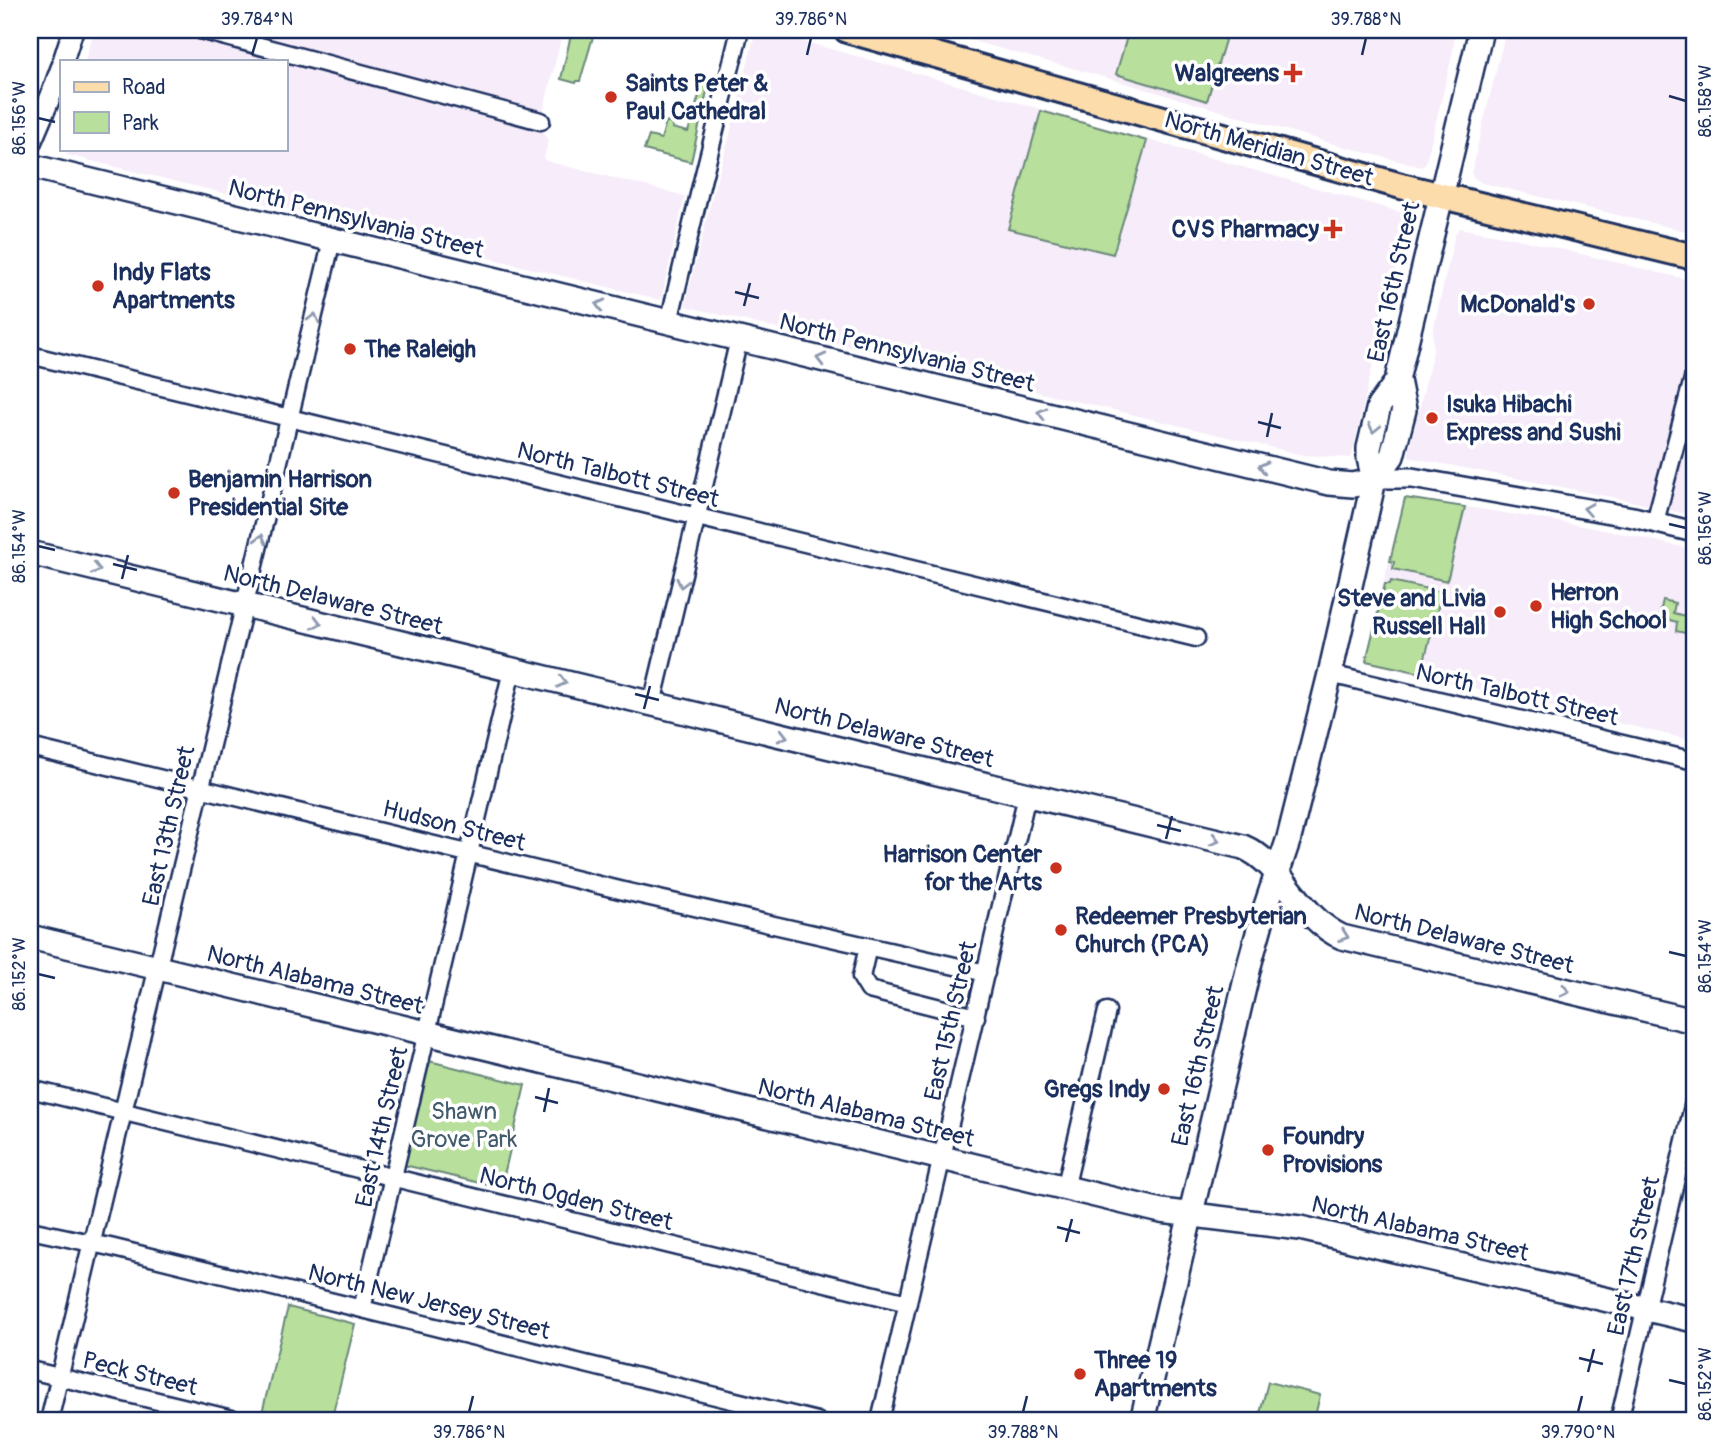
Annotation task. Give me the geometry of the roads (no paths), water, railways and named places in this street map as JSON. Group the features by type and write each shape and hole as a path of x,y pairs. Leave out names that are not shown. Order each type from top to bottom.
{"main road":[{"name":"North Meridian Street","path":"847,30 1441,196 1694,257"},
{"name":"East 16th Street","path":"1142,1421 1250,962 1262,915 1290,838 1374,480 1392,456 1404,410 1398,380 1481,30"},
{"name":"North Pennsylvania Street","path":"30,166 1329,483 1353,485 1374,480"},
{"name":"North Delaware Street","path":"30,553 1243,847 1261,856 1318,922 1342,937 1694,1021"},
{"name":"North Alabama Street","path":"30,937 1065,1189 1190,1216 1300,1228 1694,1320"}],"street":[{"path":"63,60 73,30"},
{"path":"201,30 541,121"},
{"path":"669,322 740,30"},
{"path":"30,145 60,71"},
{"name":"East 13th Street","path":"49,1421 332,240"},
{"path":"652,704 740,340"},
{"name":"North Talbott Street","path":"30,355 1196,638"},
{"path":"1655,522 1694,375"},
{"name":"North Pennsylvania Street","path":"1374,480 1412,478 1633,517 1694,532"},
{"name":"East 14th Street","path":"362,1308 512,670"},
{"name":"North Talbott Street","path":"1330,674 1694,761"},
{"name":"Hudson Street","path":"30,747 628,892 986,974"},
{"name":"East 15th Street","path":"880,1421 1027,795"},
{"path":"868,947 861,977 869,990 976,1017"},
{"path":"1065,1189 1107,1011"},
{"name":"North Ogden Street","path":"30,1089 908,1303"},
{"name":"East 17th Street","path":"1619,1421 1694,1102"},
{"name":"North New Jersey Street","path":"30,1230 362,1308 817,1421"},
{"name":"Peck Street","path":"30,1370 240,1421"}],"place":[{"name":"Walgreens","path":"1293,73"},
{"name":"Saints Peter & Paul Cathedral","path":"611,97"},
{"name":"CVS Pharmacy","path":"1333,229"},
{"name":"Indy Flats Apartments","path":"98,286"},
{"name":"McDonald's","path":"1589,304"},
{"name":"The Raleigh","path":"350,349"},
{"name":"Isuka Hibachi Express and Sushi","path":"1432,418"},
{"name":"Benjamin Harrison Presidential Site","path":"174,493"},
{"name":"Herron High School","path":"1536,606"},
{"name":"Steve and Livia Russell Hall","path":"1500,612"},
{"name":"Harrison Center for the Arts","path":"1056,868"},
{"name":"Redeemer Presbyterian Church (PCA)","path":"1061,930"},
{"name":"Gregs Indy","path":"1164,1089"},
{"name":"Foundry Provisions","path":"1268,1150"},
{"name":"Three 19 Apartments","path":"1080,1374"}],"park label":[{"name":"Shawn Grove Park","path":"464,1125"}]}
